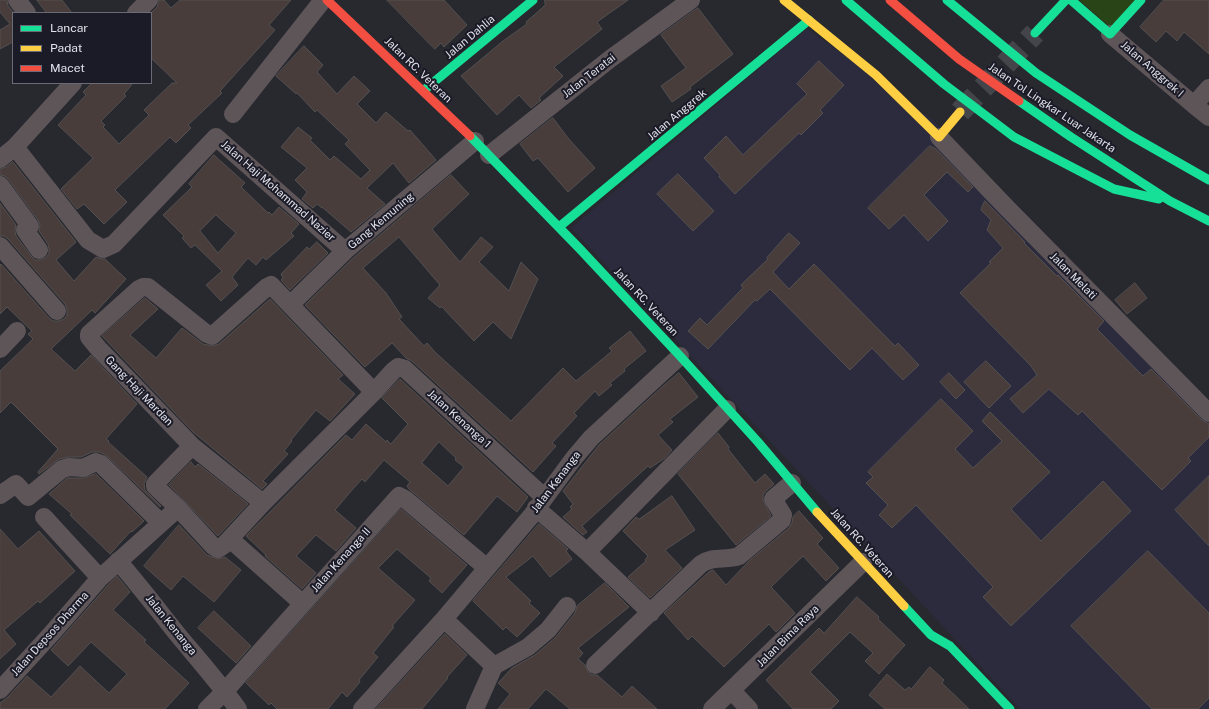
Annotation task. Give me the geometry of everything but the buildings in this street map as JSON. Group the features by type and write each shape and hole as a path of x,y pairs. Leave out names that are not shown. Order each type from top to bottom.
{"main road":[{"name":"Jalan RC. Veteran","path":"327,0 489,155 680,356 863,562 931,635 950,646 1010,709"},
{"name":"Jalan Dahlia","path":"423,92 533,0"},
{"path":"784,0 876,75 939,137 960,112"},
{"path":"846,0 944,84 1014,138 1114,189 1170,201"},
{"name":"Jalan Tol Lingkar Luar Jakarta","path":"890,0 959,59 1072,137 1170,201 1209,221"},
{"name":"Jalan Tol Lingkar Luar Jakarta","path":"947,0 1036,73 1130,135 1209,180"},
{"path":"1035,33 1066,0"},
{"path":"1071,0 1110,34 1140,0"},
{"name":"Jalan Anggrek","path":"559,228 810,20"},
{"name":"Jalan RC. Veteran","path":"931,635 934,646"}],"street":[{"path":"17,0 26,12"},
{"path":"137,12 149,0"},
{"path":"233,114 323,0"},
{"name":"Jalan Teratai","path":"489,155 610,58 691,0"},
{"name":"Jalan Anggrek I","path":"1110,34 1209,117"},
{"path":"0,159 15,147 72,84"},
{"name":"Jalan Anggrek I","path":"1194,105 1209,88"},
{"name":"Jalan Haji Mohammad Nazier","path":"15,147 88,240 103,249 114,244 216,137 346,251"},
{"name":"Jalan Melati","path":"939,137 1209,413"},
{"name":"Gang Kemuning","path":"290,305 346,251 475,141"},
{"path":"0,185 30,226 25,230 39,250"},
{"path":"0,246 57,311"},
{"name":"Gang Haji Mardan","path":"263,503 192,446 98,348 88,335 143,286 148,287 210,336 216,333 269,286 272,286 290,305"},
{"path":"290,305 374,392"},
{"path":"0,349 17,331"},
{"name":"Jalan Kenanga","path":"362,709 444,619 487,568 591,438 680,356"},
{"name":"Jalan Kenanga 1","path":"230,539 263,503 374,392 392,370 398,368 405,369 540,502 587,552 651,613"},
{"path":"587,552 727,409"},
{"path":"192,446 155,484 155,486 178,508 215,548 220,548 230,539 302,603"},
{"path":"0,495 16,484 28,497 62,469 69,467 83,468 96,462 101,464 161,523"},
{"path":"595,665 701,564 717,558 733,558 738,556 782,520 782,515 774,499 792,482"},
{"name":"Jalan Kenanga II","path":"207,709 225,691 399,496 405,499 487,568"},
{"path":"44,517 100,578 178,508"},
{"name":"Jalan Kenanga","path":"118,561 225,691 238,709"},
{"name":"Jalan Bima Raya","path":"712,709 863,562"},
{"name":"Jalan Depsos Dharma","path":"0,690 100,578"},
{"path":"475,709 494,666 528,647 548,630 567,606"},
{"path":"444,619 494,666"},
{"path":"732,691 749,709"}],"shaded area":[{"path":"807,28 933,120 1209,408 1209,709 1020,709 571,228"}],"green space":[{"path":"1079,0 1138,0 1112,29"}],"tunnel":[{"path":"960,112 1035,33"}],"traffic: fast":[{"path":"423,91 533,0"},
{"path":"846,0 944,84 1014,137 1114,189 1159,199"},
{"path":"947,0 1036,73 1130,135 1209,180"},
{"path":"1035,33 1066,0"},
{"path":"1071,0 1110,34 1141,0"},
{"path":"559,227 809,20"},
{"path":"1019,101 1071,137 1170,201 1209,221"},
{"path":"470,136 579,248 680,356 758,442 817,512"},
{"path":"904,606 931,635 950,646 1010,709"}],"traffic: slow":[{"path":"784,0 876,75 939,137 960,112"},
{"path":"817,512 904,606"}],"traffic: jam":[{"path":"327,0 470,136"},
{"path":"890,0 959,59 1019,101"}]}
